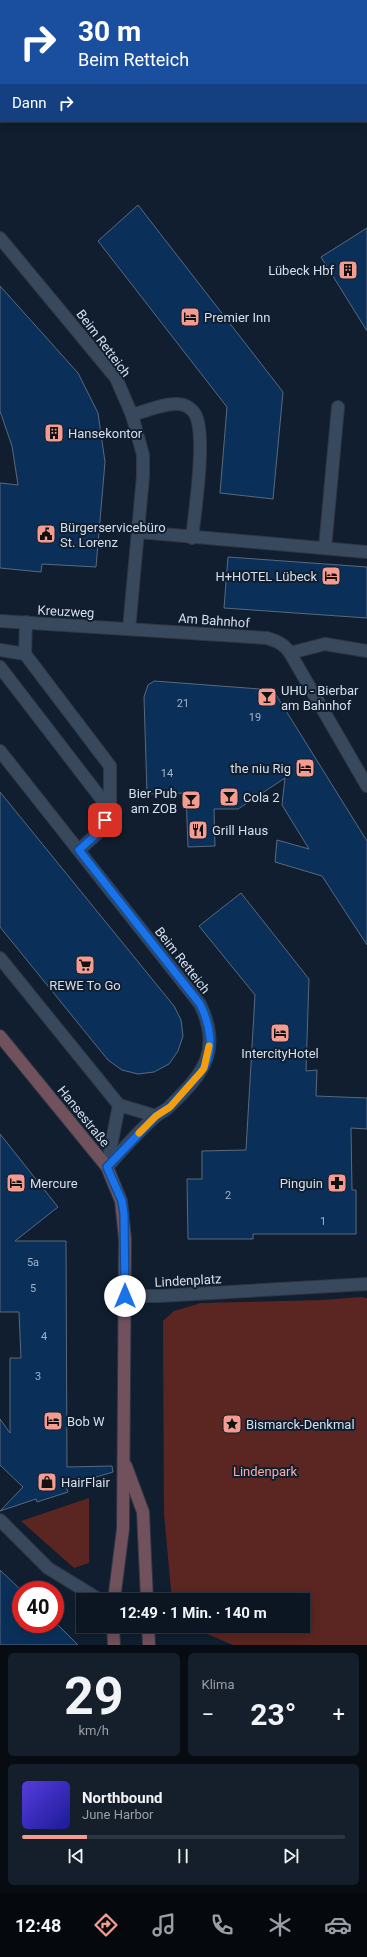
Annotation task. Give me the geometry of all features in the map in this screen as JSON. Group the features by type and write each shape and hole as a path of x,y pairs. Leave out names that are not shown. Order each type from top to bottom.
{"street":[{"name":"Beim Retteich","path":"0,238 116,378 132,415 143,455 143,476 129,629"},
{"path":"132,415 176,403 188,406 196,414 199,427 199,468 192,538"},
{"path":"326,548 338,407"},
{"path":"139,532 192,538 367,552"},
{"name":"Kreuzweg","path":"0,621 129,629"},
{"path":"26,622 25,654 110,766 110,810 100,831 79,850"},
{"name":"Am Bahnhof","path":"129,629 277,640 286,646 367,786"},
{"path":"290,653 326,644 367,651"},
{"path":"0,650 25,654"},
{"path":"0,668 110,810"},
{"name":"Beim Retteich","path":"0,751 200,1004 206,1017 210,1039 204,1068 170,1107 156,1116 107,1167"},
{"path":"0,958 119,1105 156,1116"},
{"name":"Hansestraße","path":"0,1036 107,1167 122,1201 124,1214 125,1296"},
{"path":"107,1167 119,1105"},
{"name":"Lindenplatz","path":"125,1296 166,1296 367,1284"},
{"path":"115,1593 123,1529 125,1296"},
{"path":"124,1459 143,1512 147,1593"},
{"path":"0,1520 48,1568 89,1593"},
{"path":"113,1633 114,1645"},
{"path":"148,1633 149,1645"}],"green space":[{"name":"Lindenpark","path":"361,1297 367,1298 367,1645 233,1645 205,1633 310,1633 310,1593 171,1593 164,1514 163,1321 174,1311 201,1303 322,1300"},
{"path":"89,1498 89,1563 74,1568 21,1521"}],"building":[{"name":"Premier Inn","path":"138,205 283,392 273,499 220,493 227,407 98,241"},
{"name":"Lübeck Hbf","path":"367,228 367,331 321,257"},
{"name":"Hansekontor","path":"0,286 78,373 98,413 105,462 96,567 42,564 41,572 0,568 0,483 18,485 12,446 0,411"},
{"path":"228,557 367,567 367,618 224,608"},
{"path":"154,681 273,690 367,841 367,945 322,876 275,862 277,840 309,849 282,805 285,778 238,809 214,809 215,846 188,847 186,793 147,794 144,697 148,685"},
{"path":"0,792 174,1006 181,1020 183,1036 178,1051 169,1064 154,1072 138,1074 122,1070 108,1060 0,927"},
{"path":"241,893 309,979 306,1071 317,1070 316,1096 367,1098 367,1129 351,1128 352,1190 356,1190 356,1234 253,1234 253,1239 188,1239 187,1179 202,1179 202,1151 246,1150 255,995 199,926"},
{"path":"0,1134 58,1207 15,1241 66,1241 67,1467 112,1466 113,1472 66,1486 68,1492 37,1502 36,1499 0,1511 23,1487 0,1465 0,1419 10,1433 10,1358 21,1358 19,1312 0,1312"},
{"path":"0,1570 12,1581 12,1633 64,1633 64,1631 78,1645 0,1645"}],"slow traffic":[{"path":"139,1133 156,1116 170,1107 201,1072 204,1068 209,1046"}],"place":[{"name":"Lübeck Hbf","path":"348,270"},
{"name":"Premier Inn","path":"190,317"},
{"name":"Hansekontor","path":"54,433"},
{"name":"Bürgerservicebüro St. Lorenz","path":"46,534"},
{"name":"H+HOTEL Lübeck","path":"331,576"},
{"name":"UHU - Bierbar am Bahnhof","path":"267,697"},
{"name":"the niu Rig","path":"305,768"},
{"name":"Cola 2","path":"229,797"},
{"name":"Bier Pub am ZOB","path":"191,800"},
{"name":"Grill Haus","path":"198,830"},
{"name":"REWE To Go","path":"85,965"},
{"name":"IntercityHotel","path":"280,1033"},
{"name":"Mercure","path":"16,1183"},
{"name":"Pinguin","path":"337,1183"},
{"name":"Bob W","path":"53,1421"},
{"name":"Bismarck-Denkmal","path":"232,1424"},
{"name":"HairFlair","path":"47,1482"}],"route":[{"path":"105,820 100,831 79,850 200,1004 206,1017 210,1039 204,1068 201,1072 170,1107 156,1116 107,1167 122,1201 124,1214 125,1296"}]}
